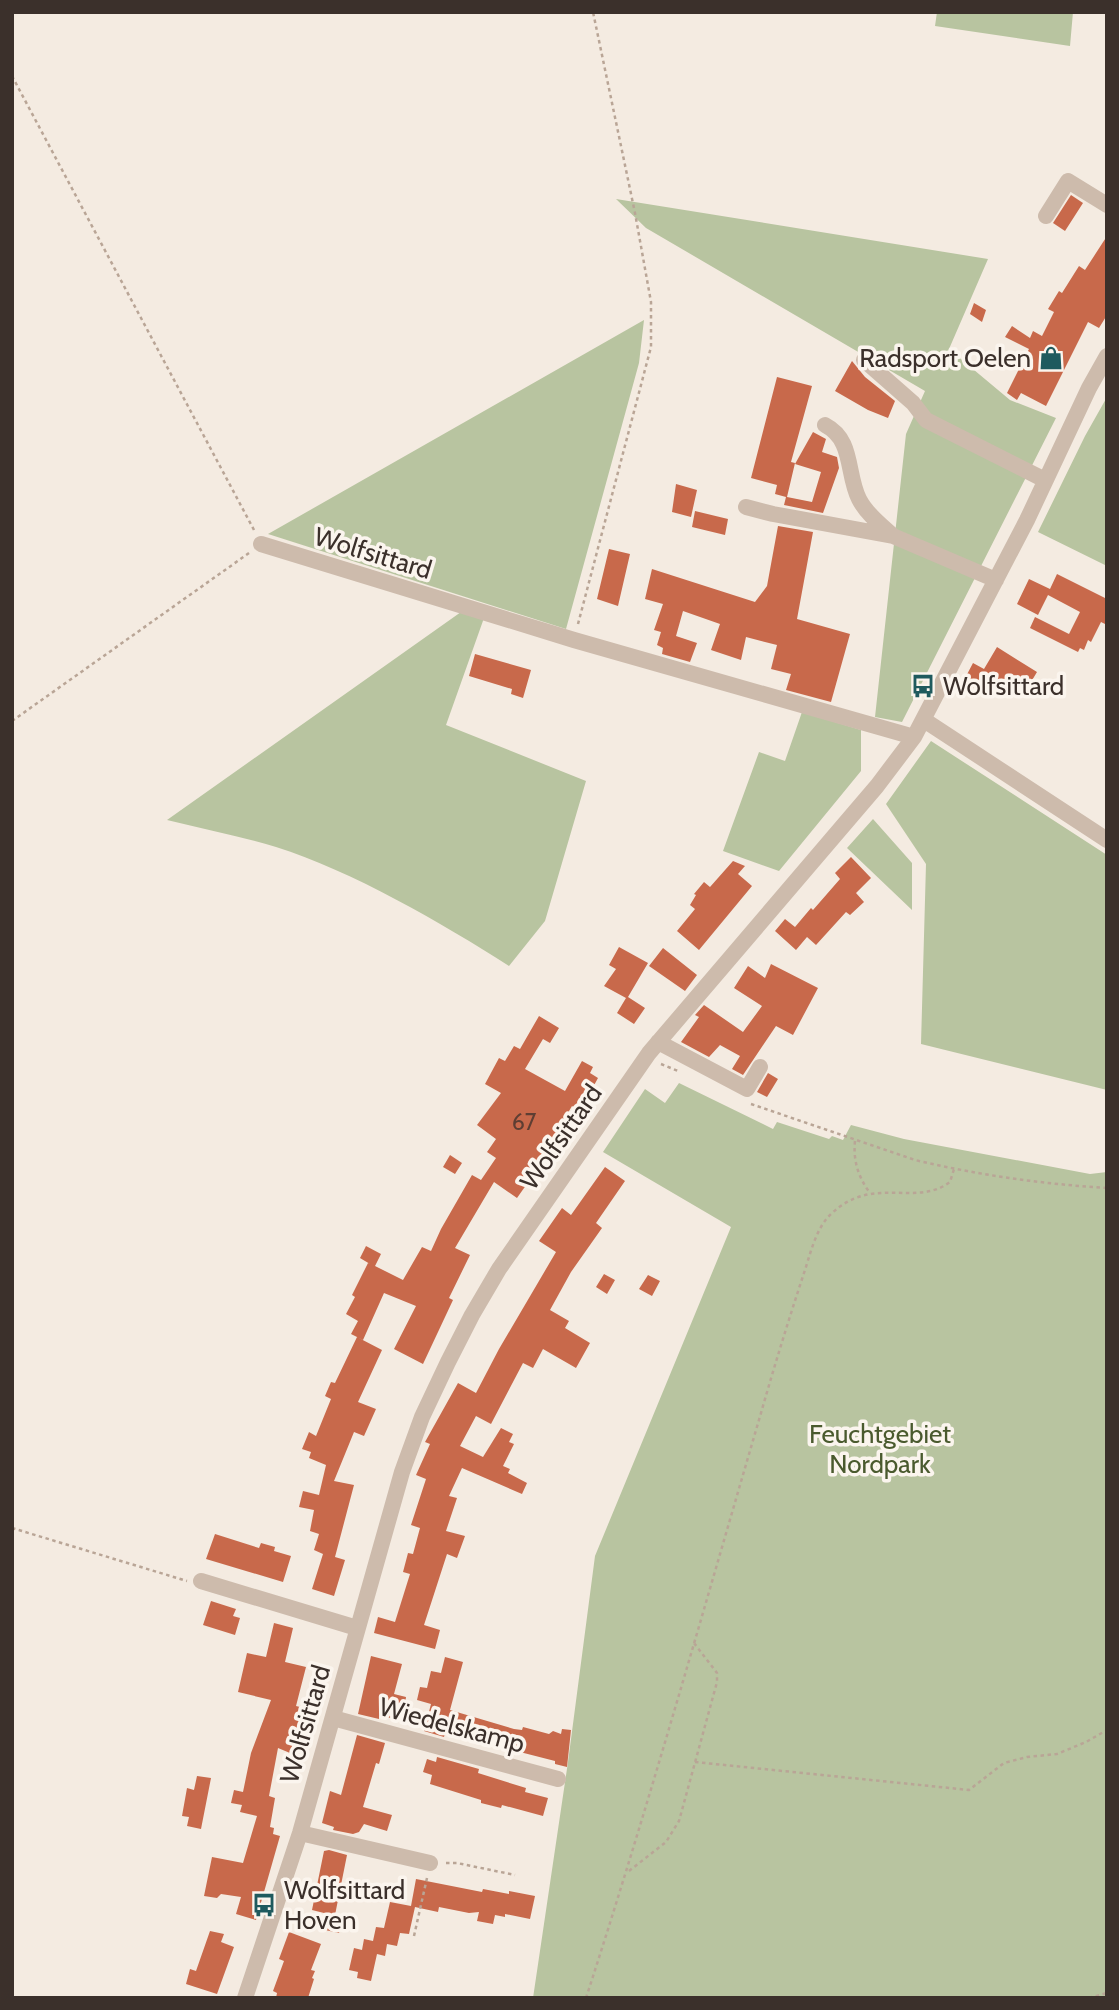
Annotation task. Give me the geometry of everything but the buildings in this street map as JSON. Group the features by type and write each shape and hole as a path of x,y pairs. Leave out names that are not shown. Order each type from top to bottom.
{"street":[{"path":"1046,216 1068,181 1107,205"},
{"name":"Wolfsittard","path":"245,1998 300,1833 402,1472 422,1417 466,1326 499,1269 653,1048 877,786 915,737 1107,356"},
{"path":"864,360 913,403 926,420 1045,480"},
{"path":"825,425 832,429 846,447 852,482 860,502 893,536"},
{"path":"746,508 893,536 996,580"},
{"name":"Wolfsittard","path":"261,544 574,640 915,737"},
{"path":"925,720 1107,840"},
{"path":"653,1048 747,1089 760,1067"},
{"path":"201,1581 358,1629"},
{"name":"Wiedelskamp","path":"333,1718 558,1779"},
{"path":"300,1833 430,1863"}],"path":[{"path":"574,640 650,347 651,302 593,12"},
{"path":"12,76 261,544 12,721"},
{"path":"12,88 17,85"},
{"path":"653,1048 663,1065 684,1073"},
{"path":"741,1100 855,1141 954,1170 1061,1185 1107,1188"},
{"path":"855,1141 853,1155 870,1193"},
{"path":"586,1998 627,1873 782,1340 816,1237 829,1215 852,1199 870,1193 934,1191 950,1182 954,1170"},
{"path":"12,1528 191,1582 201,1581"},
{"path":"627,1873 666,1842 679,1821 717,1682 717,1673 694,1643"},
{"path":"695,1762 969,1790 1004,1763 1057,1754 1107,1730"},
{"path":"414,1936 430,1863 457,1863 515,1875"},
{"path":"1089,1998 1107,1993"}],"green space":[{"path":"937,12 1073,12 1070,46 935,26"},
{"path":"616,199 988,259 949,349 1010,400 1056,418 902,722 875,717 906,434 925,391 646,228"},
{"path":"644,320 639,363 566,629 268,534"},
{"path":"1107,397 1107,566 1038,532"},
{"path":"461,612 484,618 446,725 586,781 545,921 509,966 426,916 305,857 235,836 167,820"},
{"path":"802,712 861,730 861,771 779,871 723,851 759,752 785,761"},
{"path":"931,741 1107,855 1107,1090 921,1044 926,864 886,804"},
{"path":"873,819 912,863 912,910 847,848"},
{"name":"Feuchtgebiet Nordpark","path":"679,1083 773,1129 777,1122 829,1139 832,1136 843,1140 851,1125 904,1139 1090,1174 1107,1172 1107,1998 533,1998 595,1556 731,1227 603,1152 645,1089 665,1103"}],"place":[{"name":"Radsport Oelen","path":"1051,358"},
{"name":"Wolfsittard","path":"923,686"},
{"name":"Wolfsittard Hoven","path":"264,1905"}]}
